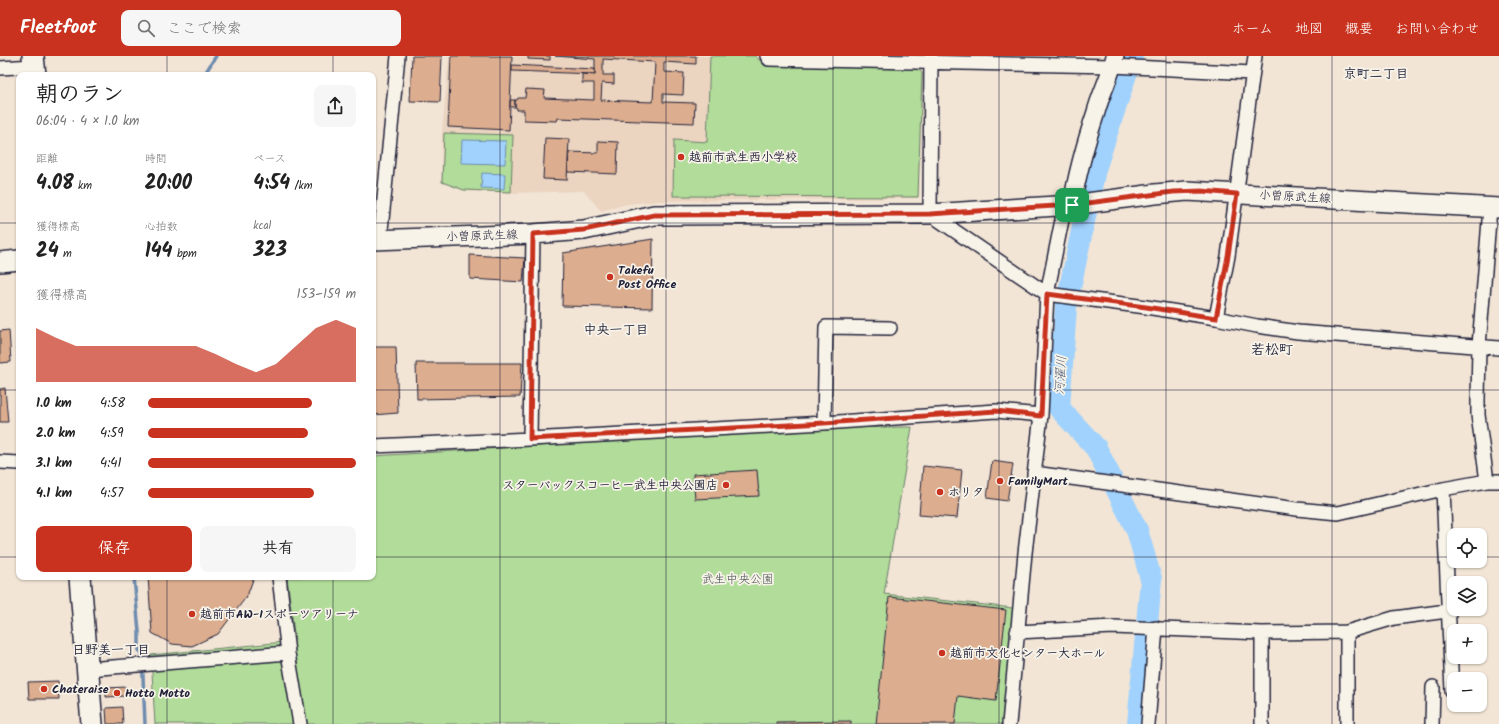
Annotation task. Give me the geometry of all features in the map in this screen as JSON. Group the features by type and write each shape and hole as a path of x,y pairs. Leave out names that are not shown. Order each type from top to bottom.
{"main road":[{"name":"小曽原武生線","path":"376,240 533,234 584,230 654,215 930,214 1076,204 1173,192 1202,191 1494,208"},
{"path":"0,262 16,260"},
{"path":"80,580 92,724"}],"street":[{"path":"376,240 398,56"},
{"path":"767,56 770,59 1114,61 1252,74"},
{"path":"1216,318 1228,256 1255,56"},
{"path":"931,59 930,214 1047,294 1146,307 1298,332 1499,348"},
{"path":"1009,724 1041,416 1047,294 1076,204 1080,169 1096,111 1114,61"},
{"path":"0,68 34,66"},
{"path":"1034,473 1297,509 1338,513 1443,490 1493,481 1478,415 1479,346 1494,208"},
{"path":"530,439 533,234"},
{"path":"824,423 826,327 890,328"},
{"path":"376,446 824,423 996,411 1041,416"},
{"path":"0,462 16,463"},
{"path":"1018,632 1113,627 1262,633 1347,632 1394,618 1447,611 1443,490"},
{"path":"279,580 288,653 300,724"},
{"path":"1447,616 1451,672"},
{"path":"1148,724 1156,628"},
{"path":"1346,724 1347,632"},
{"path":"1262,633 1262,724"},
{"path":"88,669 288,653"},
{"path":"1432,687 1432,724"}],"shaded area":[{"name":"越前市武生西小学校","path":"449,56 757,56 765,64 917,66 923,72 919,198 661,201 627,204 601,211 584,191 512,193 464,191 441,182 442,132"}],"green space":[{"path":"710,56 755,56 765,65 916,67 922,73 918,197 673,196 674,140 707,142"},
{"path":"444,133 513,135 511,192 464,190 442,182"},
{"name":"武生中央公園","path":"912,427 884,594 1013,608 1003,724 155,724 151,655 295,641 287,580 376,580 376,456 827,428"}],"water":[{"path":"462,140 506,141 505,164 461,163"},
{"path":"482,173 505,174 504,189 481,188"}],"building":[{"path":"412,56 442,56 440,102 410,101"},
{"path":"451,56 512,56 509,130 448,127"},
{"path":"528,56 550,56 550,60 528,59"},
{"name":"越前市武生西小学校","path":"555,56 696,56 696,64 664,62 664,72 684,73 683,95 663,94 663,102 695,103 694,123 558,118 557,121 524,120 524,110 517,110 515,107 515,100 518,98 525,98 526,89 545,90 544,98 594,100 594,83 582,83 582,74 595,75 595,59","holes":["603,59 655,62 653,102 601,100 602,83 614,84 614,75 603,75"]},
{"path":"512,65 595,69 595,74 512,71"},
{"path":"510,100 515,100 515,107 510,107"},
{"path":"545,138 569,139 567,180 543,179"},
{"path":"598,141 618,142 617,174 568,172 569,152 598,153"},
{"path":"653,239 652,308 562,306 563,253"},
{"path":"470,255 525,258 523,282 470,279"},
{"path":"9,330 11,362 0,363 0,331"},
{"path":"376,347 396,347 398,413 376,415"},
{"path":"416,363 522,363 520,397 417,399"},
{"path":"5,388 8,422 0,422 0,389"},
{"name":"FamilyMart","path":"992,461 1013,464 1007,501 987,498"},
{"name":"ホリタ","path":"923,466 962,470 957,518 919,515"},
{"name":"スターバックスコーヒー武生中央公園店","path":"757,470 759,496 695,499 693,474"},
{"name":"越前市AW-Iスポーツアリーナ","path":"148,580 253,580 247,596 218,634 192,646 172,644 152,633"},
{"name":"越前市文化センター大ホール","path":"889,597 1006,610 996,701 958,696 955,724 876,724"},
{"path":"58,681 59,699 29,699 28,682"},
{"path":"126,687 126,696 106,697 106,688"},
{"path":"122,707 123,724 107,724 106,708"},
{"path":"851,721 851,724 776,724 776,722"}],"waterway":[{"path":"206,72 216,56"},
{"name":"河濯川","path":"1132,56 1095,169 1066,307 1059,408 1096,448 1137,530 1151,579 1138,724"},
{"path":"134,580 139,632 139,650 142,653 145,724"}],"place":[{"name":"越前市武生西小学校","path":"681,157"},
{"name":"Takefu Post Office","path":"610,277"},
{"name":"FamilyMart","path":"1000,481"},
{"name":"スターバックスコーヒー武生中央公園店","path":"726,485"},
{"name":"ホリタ","path":"940,492"},
{"name":"越前市AW-Iスポーツアリーナ","path":"192,614"},
{"name":"越前市文化センター大ホール","path":"942,653"},
{"name":"Chateraise","path":"44,689"},
{"name":"Hotto Motto","path":"117,693"}],"district":[{"name":"京町二丁目","path":"1376,74"},
{"name":"中央一丁目","path":"616,330"},
{"name":"若松町","path":"1272,350"},
{"name":"日野美一丁目","path":"111,650"}],"route":[{"path":"1187,191 1237,194 1228,256 1216,318 1047,294 1041,416 996,411 824,423 530,439 533,234 584,230 654,215 930,214 1072,205 1187,191"}]}
